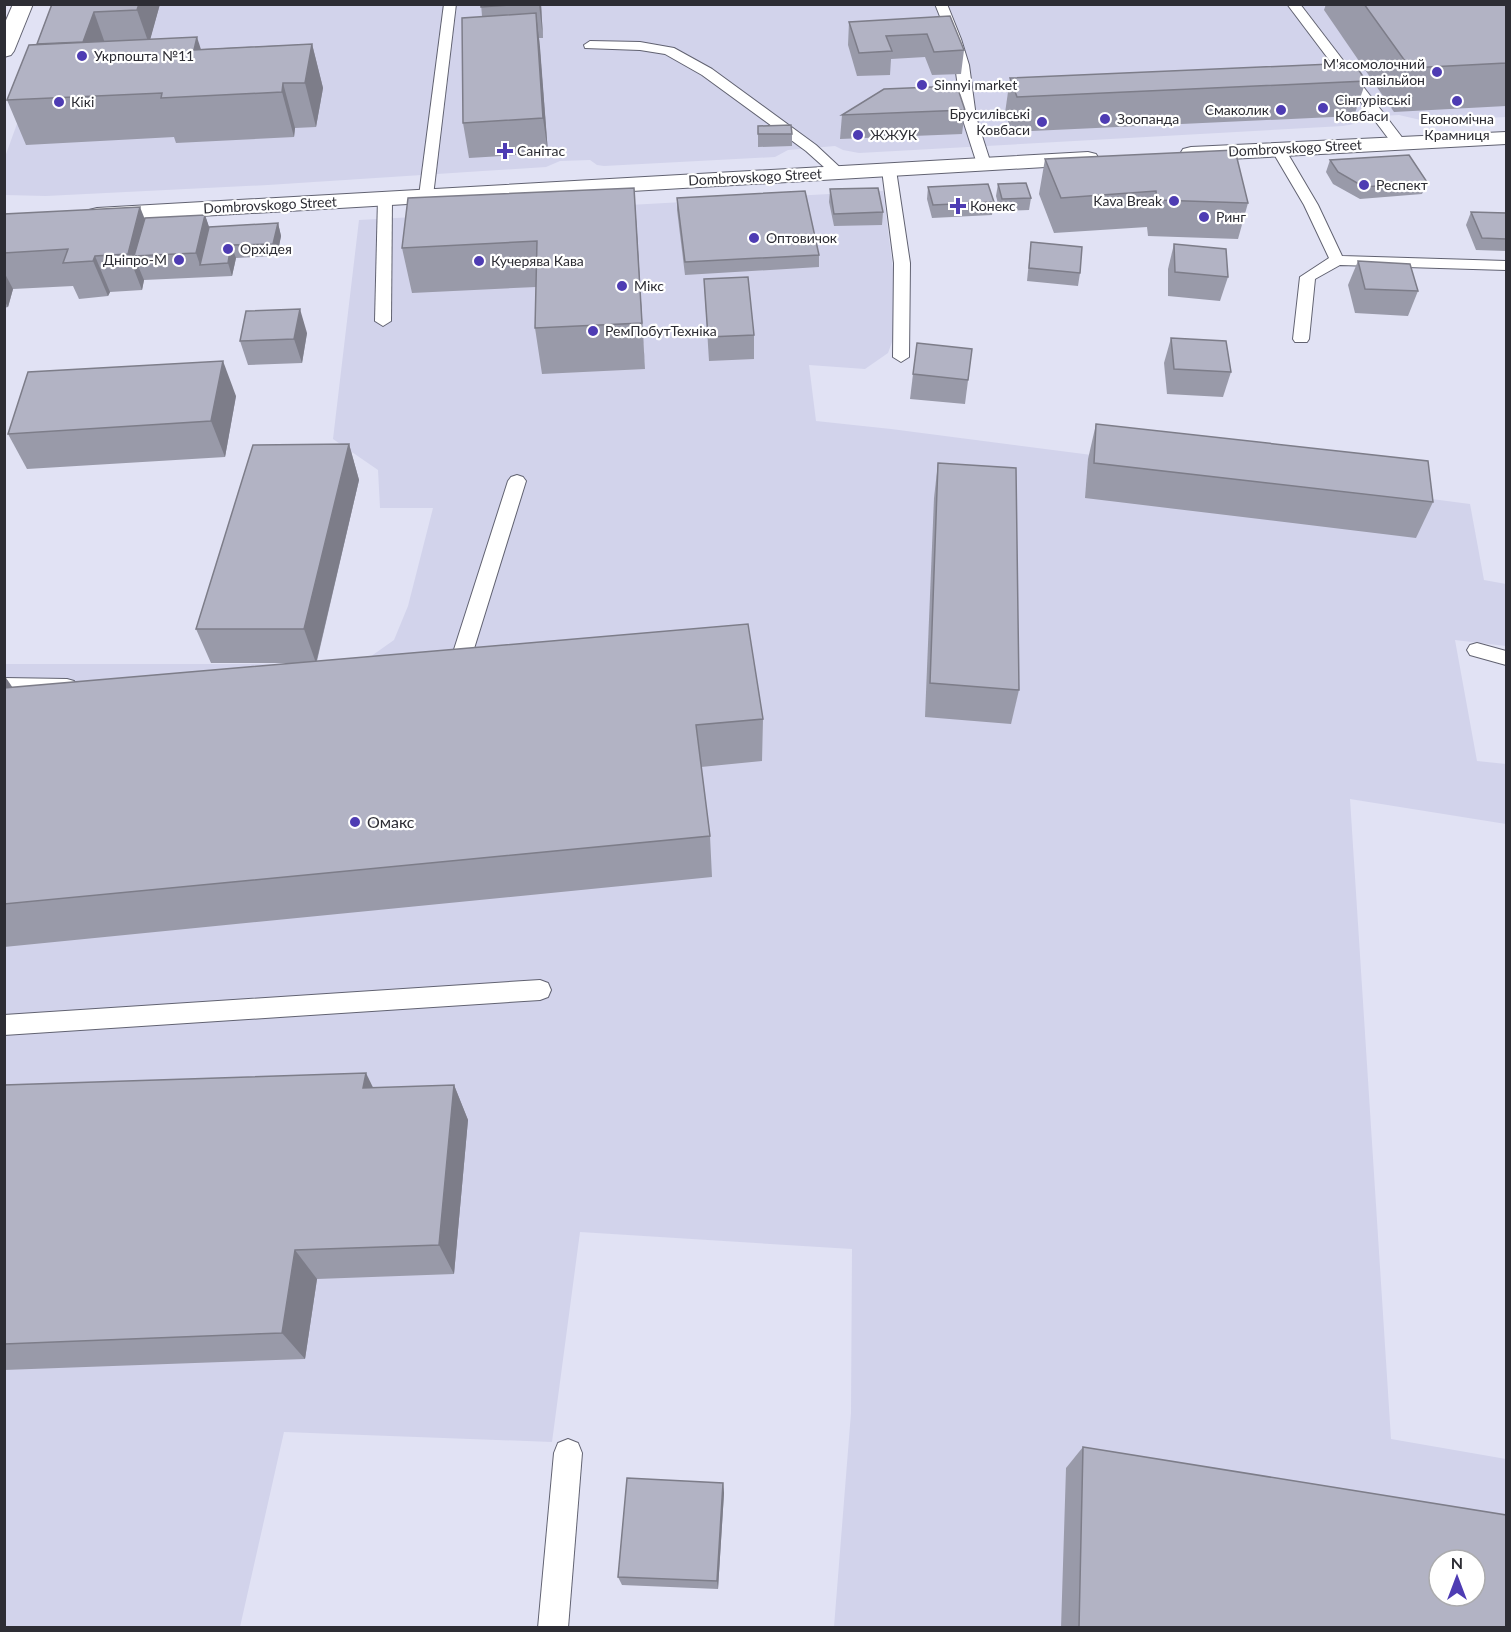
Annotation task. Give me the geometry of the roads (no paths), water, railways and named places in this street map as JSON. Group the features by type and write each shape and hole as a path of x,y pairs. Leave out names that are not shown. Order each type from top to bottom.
{"main road":[{"path":"4,51 8,31 22,4"},
{"name":"Dombrovskogo Street","path":"1172,154 1506,138"},
{"name":"Dombrovskogo Street","path":"79,216 1113,158"}],"lane":[{"path":"426,196 450,4"},
{"path":"941,4 955,39 962,65 969,117 984,164"},
{"path":"1293,4 1399,143"},
{"path":"590,45 640,46 669,51 707,72 811,148 839,173"},
{"path":"1278,149 1311,205 1337,260"},
{"path":"889,170 902,262 901,357"},
{"path":"383,321 384,198"},
{"path":"1301,339 1308,277 1337,260 1506,266"},
{"path":"436,672 458,668 518,481"},
{"path":"1477,650 1506,658"},
{"path":"4,685 87,686"},
{"path":"4,1025 540,990"},
{"path":"553,1628 568,1453"}],"place":[{"name":"Укрпошта №11","path":"82,56"},
{"name":"М'ясомолочний павільйон","path":"1437,72"},
{"name":"Sinnyi market","path":"922,85"},
{"name":"Економічна Крамниця","path":"1457,101"},
{"name":"Кікі","path":"59,102"},
{"name":"Сінгурівські Ковбаси","path":"1323,108"},
{"name":"Смаколик","path":"1281,110"},
{"name":"Зоопанда","path":"1105,119"},
{"name":"Брусилівські Ковбаси","path":"1042,122"},
{"name":"ЖЖУК","path":"858,135"},
{"name":"Санітас","path":"505,151"},
{"name":"Респект","path":"1364,185"},
{"name":"Kava Break","path":"1174,201"},
{"name":"Конекс","path":"958,206"},
{"name":"Ринг","path":"1204,217"},
{"name":"Оптовичок","path":"754,238"},
{"name":"Орхідея","path":"228,249"},
{"name":"Дніпро-М","path":"179,260"},
{"name":"Кучерява Кава","path":"479,261"},
{"name":"Мікс","path":"622,286"},
{"name":"РемПобутТехніка","path":"593,331"},
{"name":"Омакс","path":"355,822"}]}
